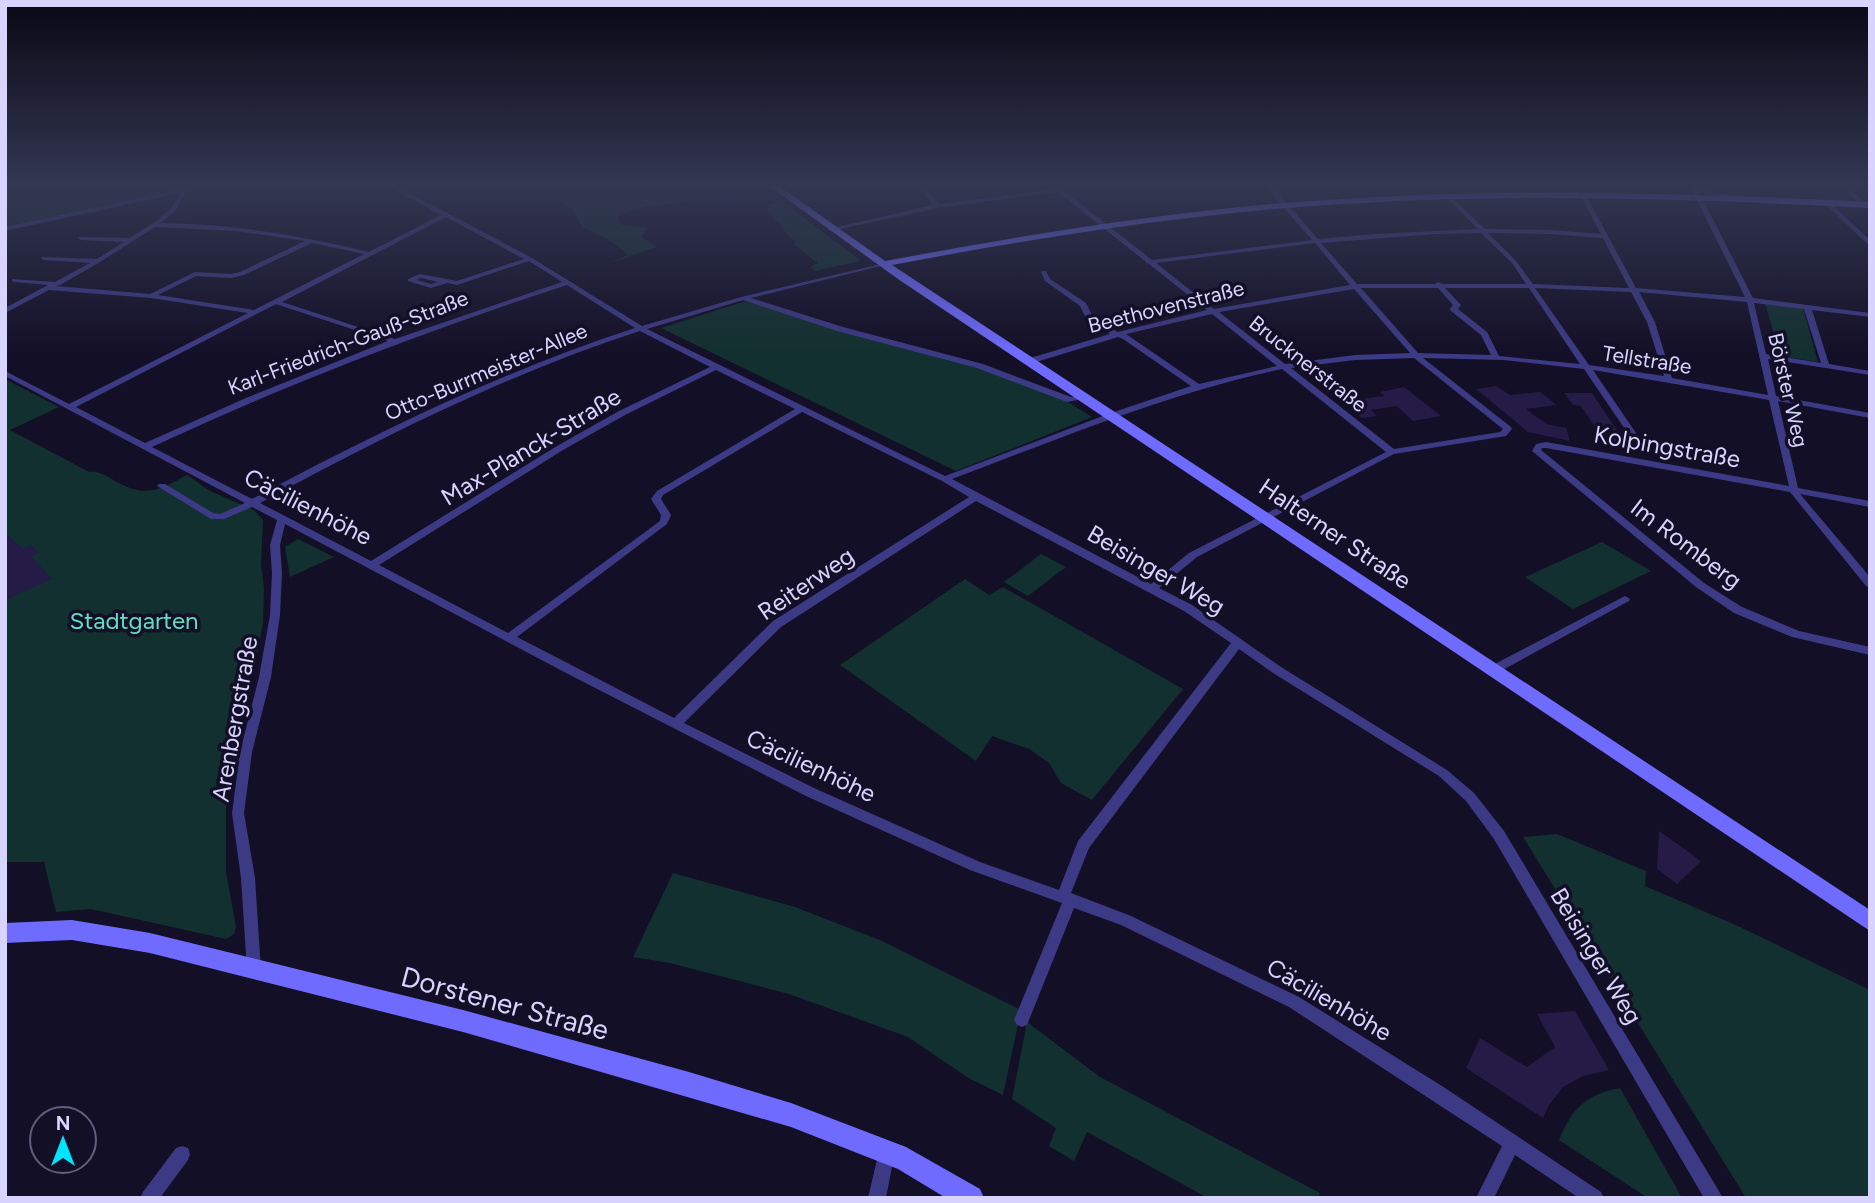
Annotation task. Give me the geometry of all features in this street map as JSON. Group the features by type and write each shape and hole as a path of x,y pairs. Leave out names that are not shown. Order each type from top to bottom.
{"main road":[{"name":"Halterner Straße","path":"851,242 1870,922"},
{"path":"883,264 992,242"},
{"name":"Dorstener Straße","path":"5,933 72,930 169,947 463,1021 791,1115 887,1151 971,1198"}],"street":[{"path":"5,311 58,284 128,242"},
{"path":"151,296 195,274 242,274 309,242"},
{"path":"322,242 370,254"},
{"path":"71,406 393,242"},
{"name":"Beisinger Weg","path":"499,242 530,258 641,329 715,368 945,479 976,498 1153,588 1443,774 1471,797 1499,835 1714,1198"},
{"name":"Brucknerstraße","path":"1124,242 1392,452"},
{"path":"1148,262 1316,242"},
{"path":"1153,588 1193,555 1392,452 1503,434 1508,429 1416,356 1317,242"},
{"path":"1495,242 1532,286 1634,436"},
{"path":"1608,242 1651,322 1669,380"},
{"name":"Börster Weg","path":"1721,242 1750,300 1793,489 1801,504 1870,584"},
{"path":"44,258 98,261"},
{"path":"444,282 457,282 530,258"},
{"name":"Otto-Burrmeister-Allee","path":"162,486 211,516 221,517 253,503 369,441 543,363 743,298 883,264"},
{"path":"1044,272 1047,280 1083,306 1088,316 1109,331 1126,337 1197,387"},
{"path":"14,281 58,284"},
{"name":"Karl-Friedrich-Gauß-Straße","path":"146,446 241,403 394,341 566,283"},
{"path":"1438,284 1457,305 1454,309 1484,334 1496,358"},
{"name":"Beethovenstraße","path":"1030,361 1118,334 1213,312 1356,286 1438,284 1635,290 1807,306 1870,315"},
{"path":"50,288 151,296 256,313"},
{"path":"743,298 840,329 980,366 1070,400 1083,397"},
{"path":"276,302 394,341"},
{"name":"Börster Weg","path":"1807,306 1826,366"},
{"name":"Tellstraße","path":"945,479 1110,415 1197,387 1283,367 1416,356 1496,358 1588,368 1870,416"},
{"path":"1762,356 1870,373"},
{"name":"Max-Planck-Straße","path":"372,565 560,448 622,413 715,368"},
{"name":"Cäcilienhöhe","path":"5,373 509,638 810,792 975,866 1067,897 1169,940 1294,1002 1595,1198"},
{"path":"509,638 664,522 666,515 656,499 660,493 801,409"},
{"name":"Kolpingstraße","path":"1536,449 1546,445 1870,504"},
{"name":"Im Romberg","path":"1536,449 1679,568 1738,610 1796,634 1870,651"},
{"name":"Reiterweg","path":"675,724 777,624 976,498"},
{"name":"Arenbergstraße","path":"254,970 248,878 239,813 246,752 265,677 275,615 278,573 275,545 282,519"},
{"path":"1493,670 1625,599"},
{"path":"1022,1020 1083,845 1238,642"},
{"path":"1485,1198 1512,1143"},
{"path":"877,1198 887,1151"},
{"path":"149,1198 182,1154"}],"green space":[{"path":"612,242 649,242 657,247 610,263 628,255"},
{"path":"836,242 860,261 815,271 810,267 818,263 793,244"},
{"path":"746,301 974,366 1063,399 1092,417 956,471 661,328"},
{"path":"1765,303 1803,308 1818,362 1780,356"},
{"name":"Stadtgarten","path":"5,379 59,407 10,430 89,472 103,474 135,489 143,491 159,488 187,475 210,491 254,510 263,520 263,623 256,659 236,727 226,797 226,872 236,927 234,934 226,939 91,909 56,912 44,862 5,862"},
{"path":"298,539 334,557 290,577 285,547"},
{"path":"1602,542 1651,571 1573,609 1525,577"},
{"path":"1041,554 1066,567 1028,596 1004,582"},
{"path":"965,579 989,595 1003,587 1183,689 1092,800 1061,783 1049,763 1029,749 992,736 976,761 840,665"},
{"path":"1557,834 1646,871 1645,886 1738,926 1870,990 1870,1198 1746,1198 1523,837"},
{"path":"673,873 795,907 880,940 1021,1010 1003,1095 970,1079 908,1037 789,994 670,963 633,957"},
{"path":"1027,1022 1100,1077 1320,1193 1318,1198 1208,1198 1087,1132 1074,1161 1049,1146 1056,1128 1012,1099"},
{"path":"1620,1088 1682,1198 1648,1198 1559,1140 1569,1119 1582,1104 1598,1094"}],"building":[{"path":"1496,386 1510,395 1540,392 1557,405 1526,409 1546,424 1566,428 1570,441 1528,432 1476,389"},
{"path":"1404,387 1441,416 1413,421 1397,406 1371,410 1377,416 1362,418 1337,394 1352,392 1359,399 1384,396 1380,392"},
{"path":"1564,393 1592,393 1624,441 1616,441 1620,446 1607,445 1581,406 1573,405"},
{"path":"5,533 23,549 31,545 40,553 31,556 52,579 5,600"},
{"path":"1659,831 1701,861 1677,884 1657,869"},
{"path":"1575,1011 1609,1070 1583,1076 1563,1087 1543,1118 1466,1068 1480,1038 1527,1067 1555,1047 1537,1014"}]}
